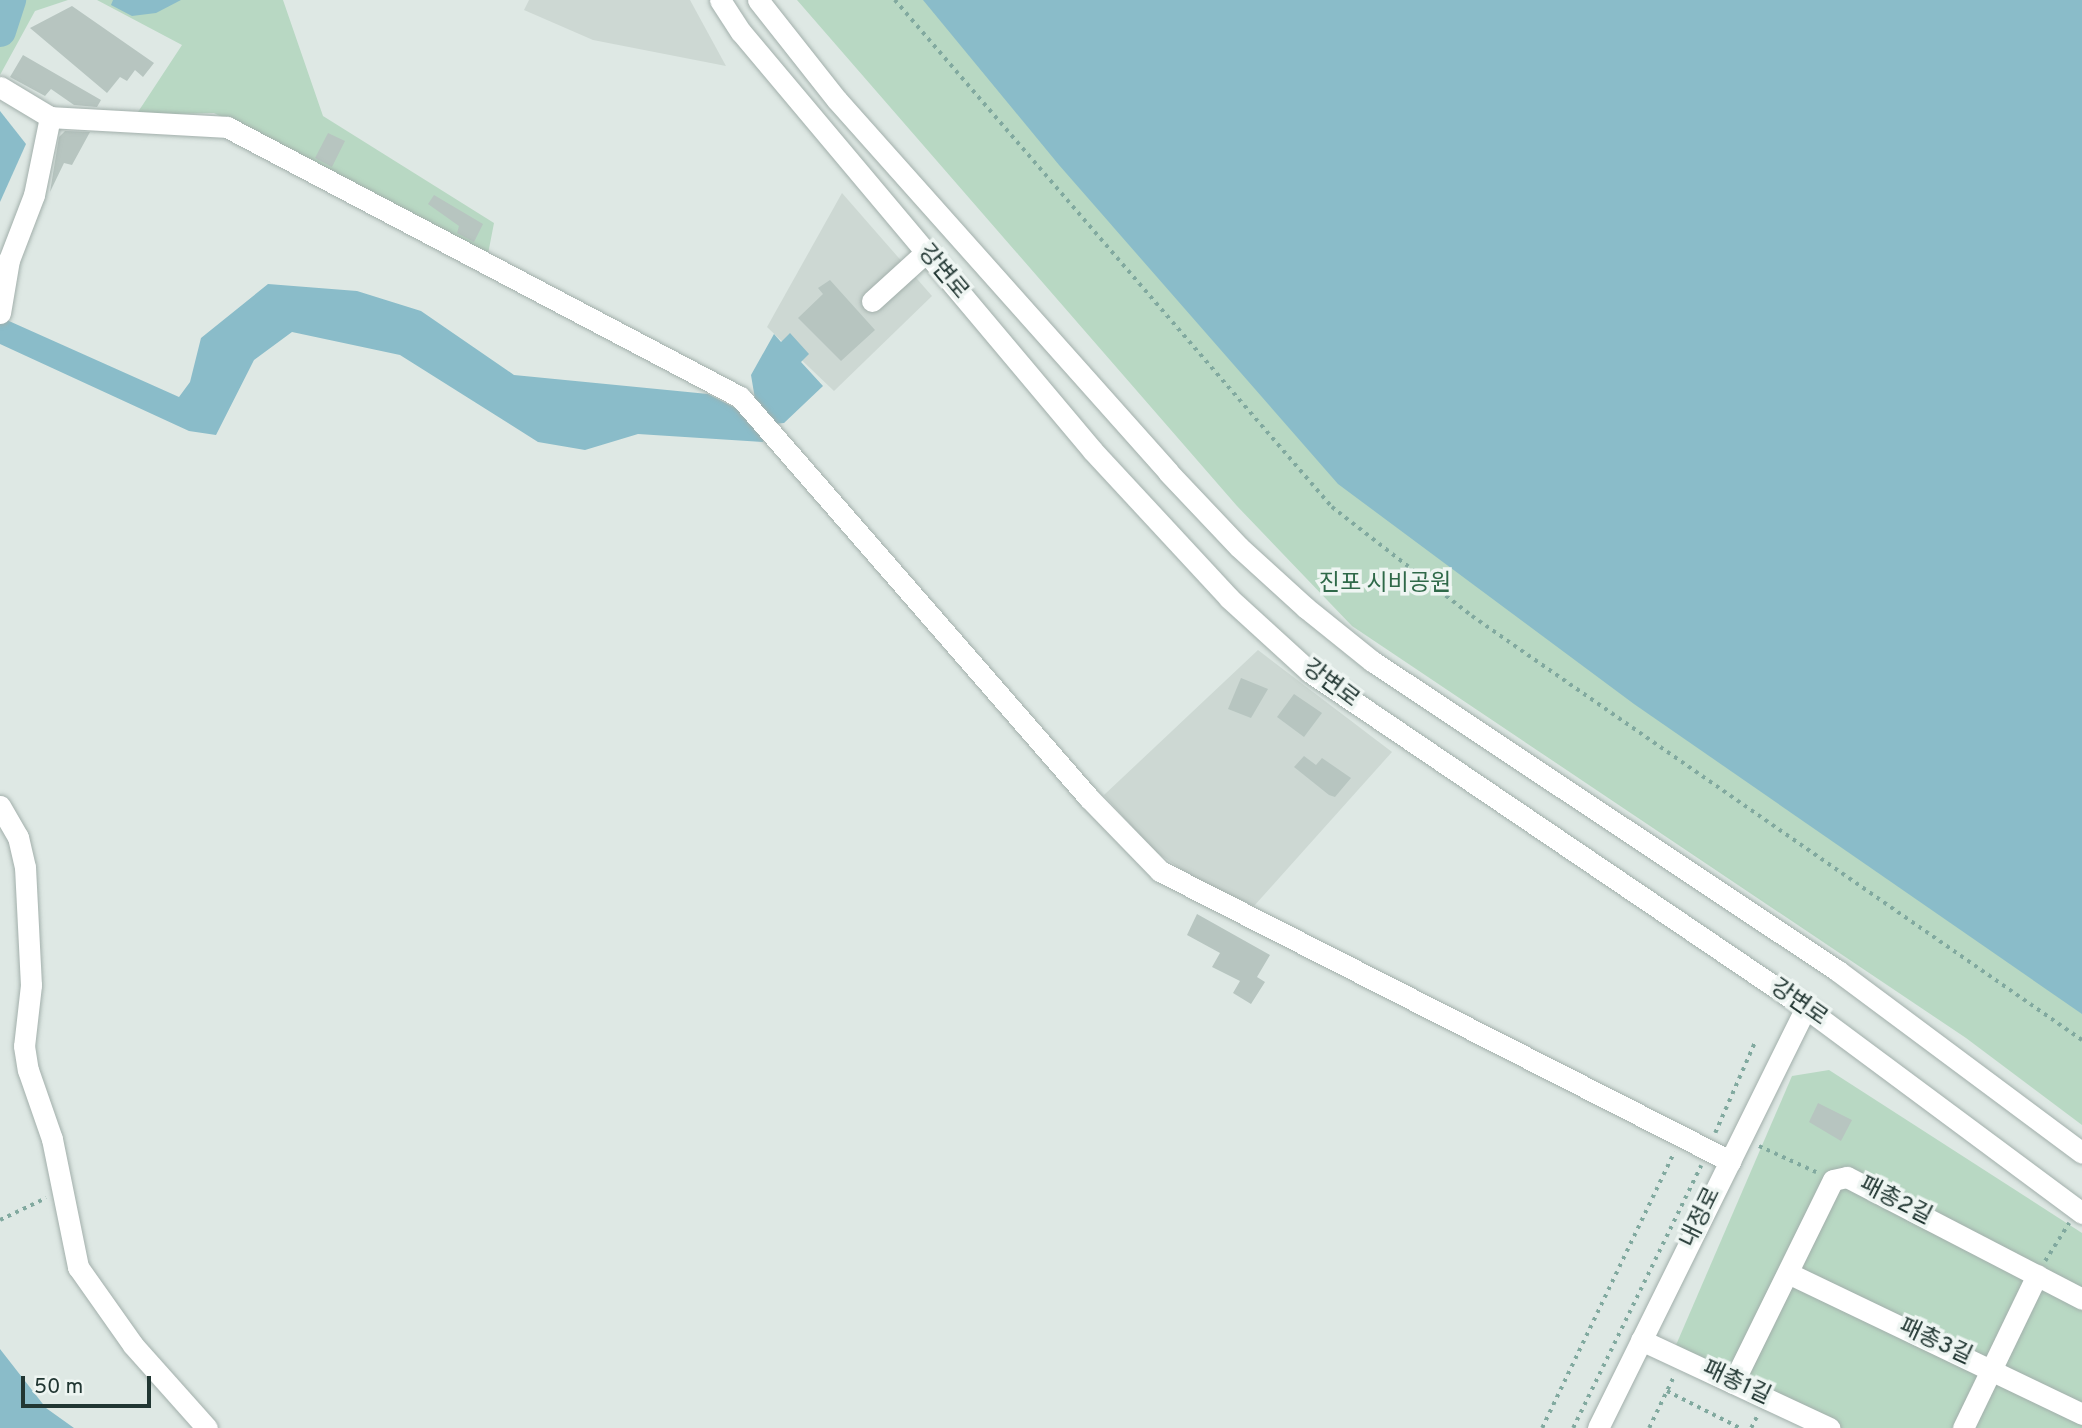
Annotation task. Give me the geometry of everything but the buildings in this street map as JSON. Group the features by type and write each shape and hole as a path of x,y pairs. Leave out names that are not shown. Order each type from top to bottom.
{"street":[{"name":"강변로","path":"720,0 741,32 1102,461 1229,598 1310,672 1806,1008 2080,1212"},
{"name":"강변로","path":"758,0 837,100 1168,472 1239,547 1306,608 1372,661 1838,971 2082,1153"},
{"path":"7,91 50,117 227,127 740,397 1088,798 1160,871 1707,1152 1730,1161"},
{"path":"0,313 9,260 34,195 50,117"},
{"path":"872,301 925,253"},
{"path":"0,806 18,837 25,867 31,985 24,1046 28,1070 52,1139 78,1267 133,1345 207,1428"},
{"name":"내정로","path":"1598,1428 1806,1008"},
{"name":"패총2길","path":"1734,1383 1833,1181 1847,1178 2082,1299"},
{"name":"패총3길","path":"1788,1273 2082,1414"},
{"path":"1963,1428 2037,1275"},
{"name":"패총1길","path":"1642,1340 1830,1428"}],"path":[{"path":"895,0 1332,507 1472,617 2082,1040"},
{"path":"1573,1428 1707,1152 1755,1042"},
{"path":"1542,1428 1681,1138"},
{"path":"1742,1138 1833,1181"},
{"path":"0,1220 64,1190"},
{"path":"2037,1275 2080,1212"},
{"path":"1649,1428 1674,1375"},
{"path":"1667,1391 1740,1428"}],"shaded area":[{"path":"529,0 690,0 726,66 593,40 524,10"},
{"path":"842,193 932,296 834,391 767,327"},
{"path":"1258,650 1392,752 1254,906 1197,880 1153,850 1104,795"}],"green space":[{"path":"0,0 68,0 35,11 0,75"},
{"path":"97,0 283,0 323,116 494,223 488,254 214,113 136,115 182,45"},
{"name":"진포 시비공원","path":"797,0 2082,0 2082,1125 1966,1038 1352,626 1237,506"},
{"path":"1829,1070 2082,1233 2082,1428 1808,1428 1670,1359 1792,1076"}],"water":[{"path":"113,0 181,0 156,13 132,16 111,5"},
{"path":"923,0 2082,0 2082,1014 1634,704 1338,484 1059,165"},
{"path":"0,111 26,144 0,202"},
{"path":"268,284 357,291 421,311 514,375 708,394 743,412 766,434 763,442 638,434 585,450 538,442 400,355 292,332 254,360 216,435 189,431 0,344 0,317 179,397 190,382 201,338"},
{"path":"790,333 809,354 801,362 823,386 784,423 774,424 755,399 751,375 774,334 781,342"},
{"path":"0,1349 46,1408 74,1428 0,1428"}],"waterway":[{"path":"0,31 10,0"}]}
